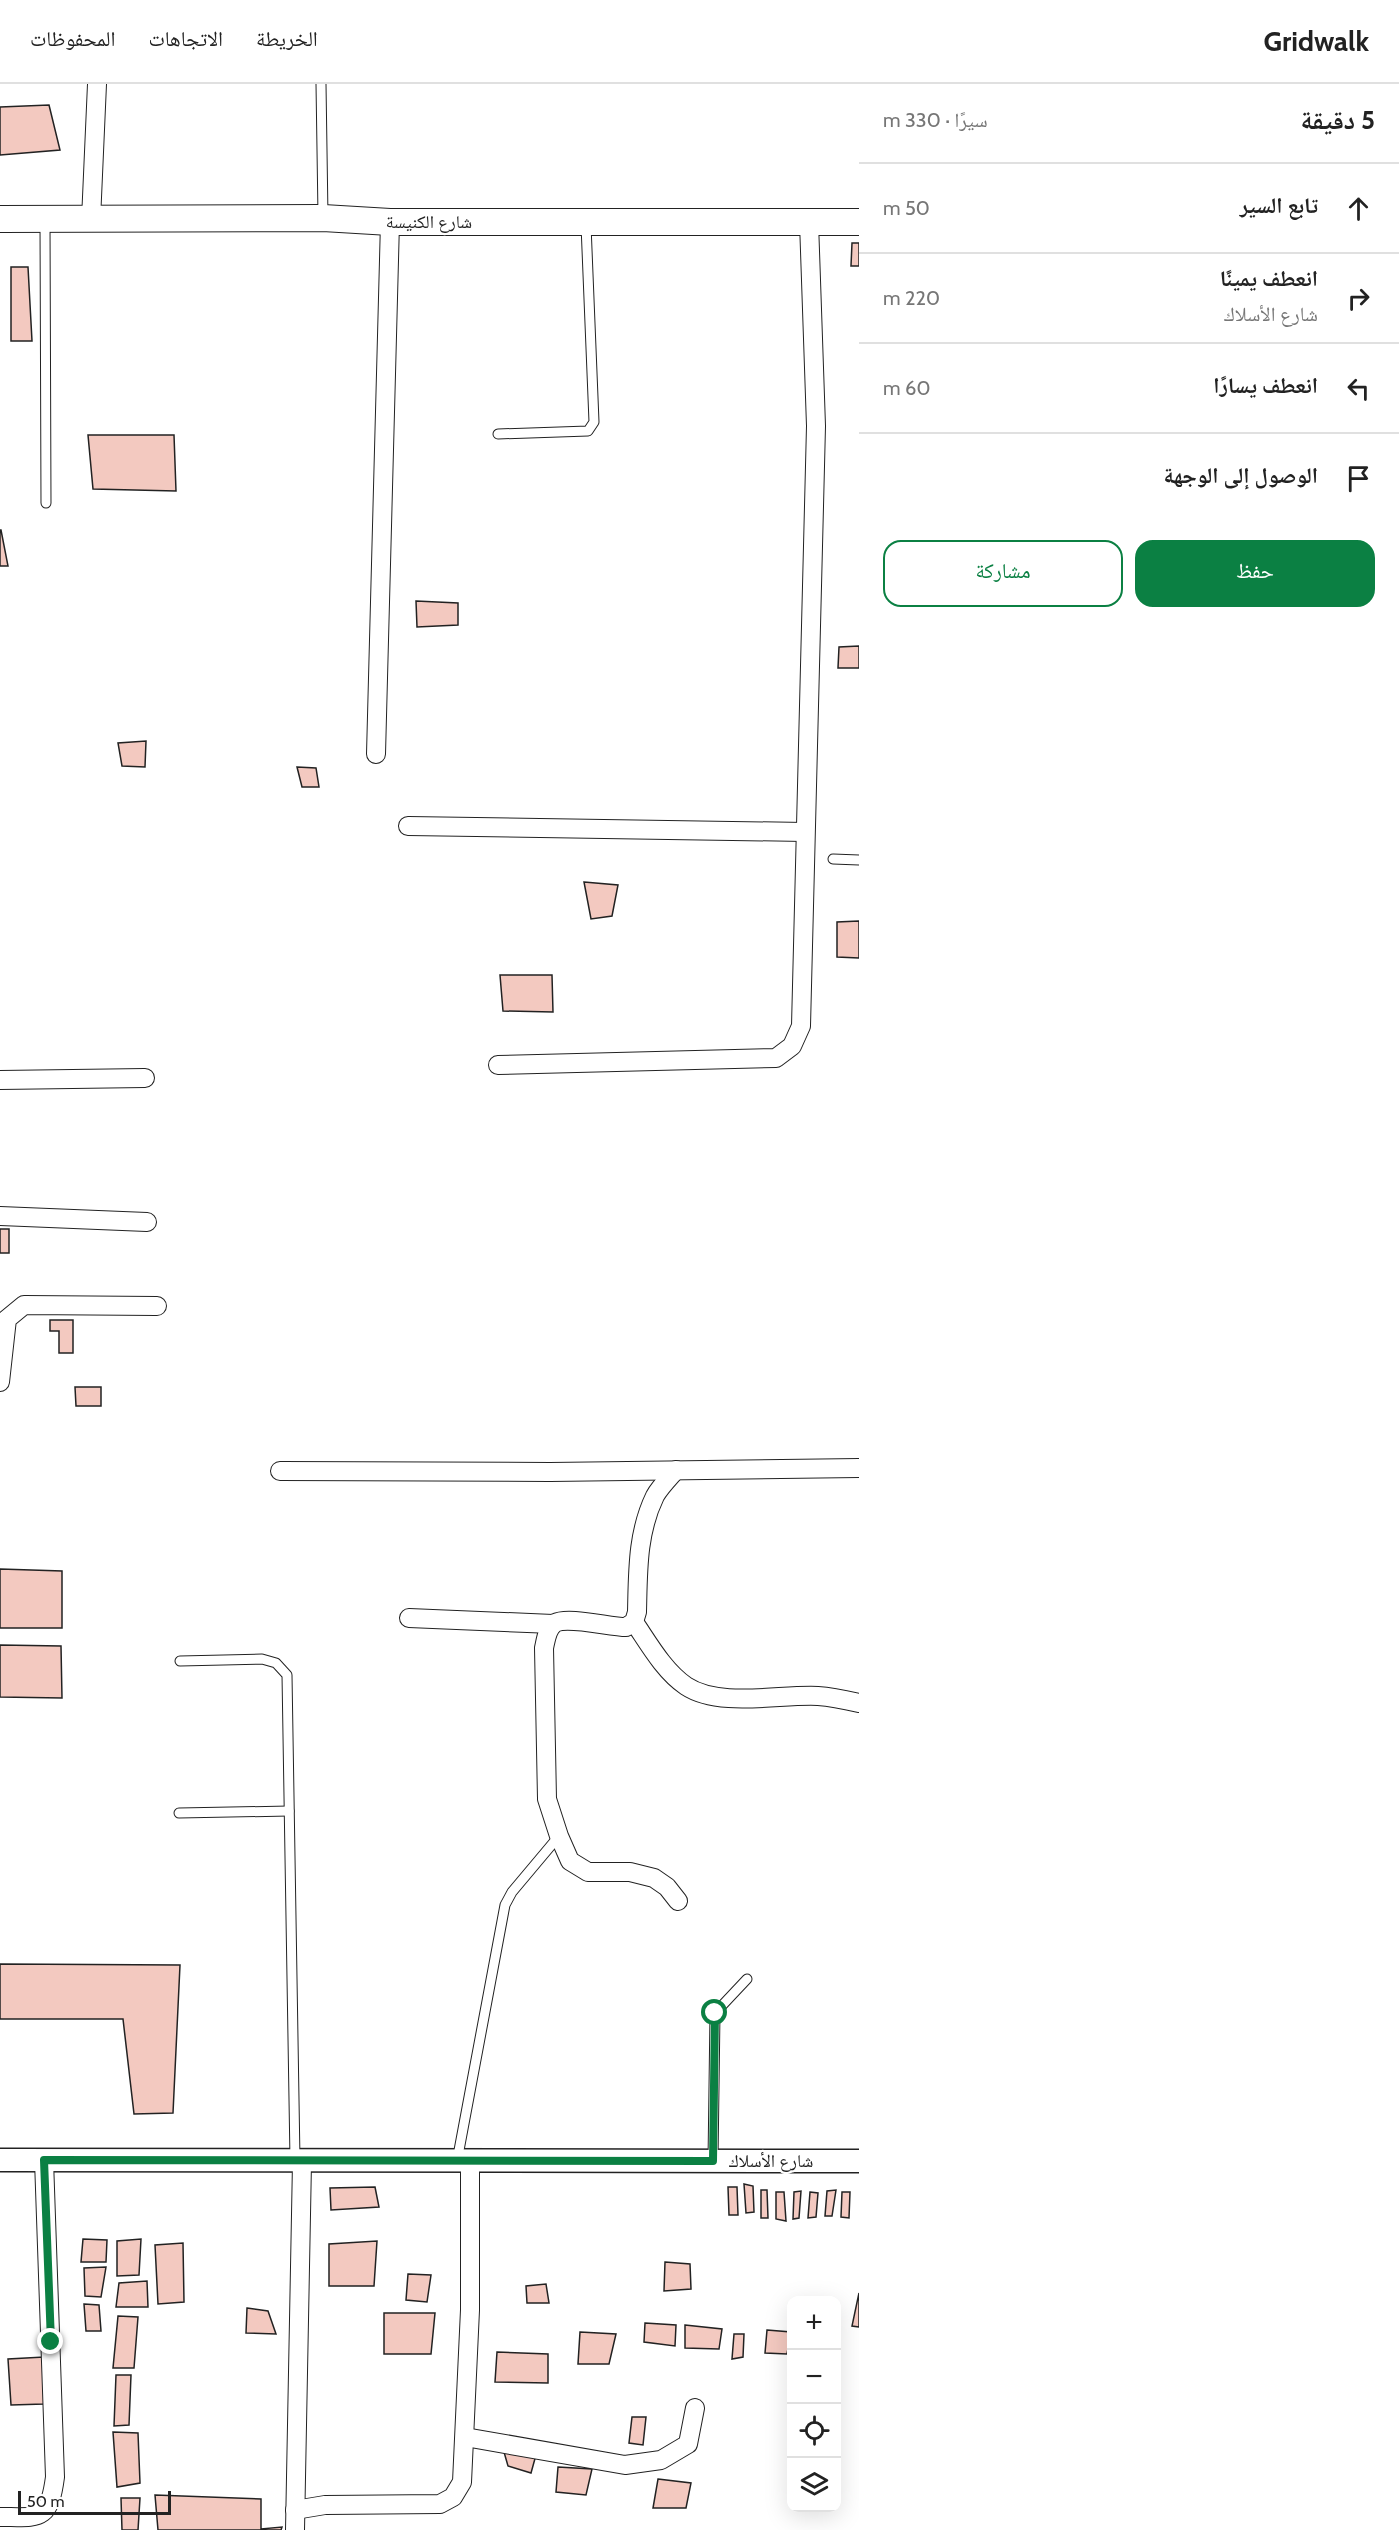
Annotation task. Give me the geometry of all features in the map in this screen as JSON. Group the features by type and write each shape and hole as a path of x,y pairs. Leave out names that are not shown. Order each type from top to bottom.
{"main road":[{"name":"شارع الكنيسة","path":"0,219 323,218 390,222 859,222"}],"street":[{"path":"91,219 97,84"},
{"path":"376,754 390,222"},
{"path":"498,1065 776,1058 792,1046 801,1026 816,426 809,222"},
{"path":"408,826 805,832"},
{"path":"0,1080 145,1078"},
{"path":"0,1216 147,1222"},
{"path":"0,1382 7,1319 24,1305 157,1306"},
{"path":"280,1471 859,1468"},
{"path":"409,1618 553,1624 563,1620 626,1627 634,1622 637,1612 640,1543 645,1524 656,1495 676,1470"},
{"path":"634,1622 666,1667 687,1686 703,1694 722,1697 818,1696 859,1703"},
{"path":"553,1624 547,1633 544,1648 547,1799 570,1861 588,1872 630,1872 654,1878 668,1887 678,1901"},
{"name":"شارع الأسلاك","path":"0,2160 859,2161"},
{"path":"0,2517 38,2517 46,2511 54,2490 44,2160"},
{"path":"295,2510 325,2505 440,2504 453,2497 462,2482 470,2310 463,2161"},
{"path":"295,2530 299,2162"},
{"path":"465,2437 625,2465 661,2460 688,2444 695,2408"}],"lane":[{"path":"321,84 323,218"},
{"path":"45,218 46,503"},
{"path":"498,434 588,431 594,422 586,222"},
{"path":"833,859 859,860"},
{"path":"180,1661 262,1659 276,1664 287,1675 299,2162"},
{"path":"179,1813 289,1811"},
{"path":"463,2161 505,1905 512,1892 559,1836"},
{"path":"713,2161 715,2013 747,1979"}],"building":[{"path":"49,105 60,150 0,155 0,107"},
{"path":"852,243 859,243 859,266 851,266"},
{"path":"11,267 28,267 32,341 11,341"},
{"path":"88,435 174,435 176,491 93,489"},
{"path":"1,530 8,566 0,566"},
{"path":"416,601 458,603 458,625 417,627"},
{"path":"859,646 859,668 838,668 839,647"},
{"path":"146,741 145,767 122,766 118,743"},
{"path":"297,767 316,768 319,787 302,787"},
{"path":"584,882 618,885 612,916 591,919"},
{"path":"859,921 859,958 837,957 837,922"},
{"path":"500,975 552,975 553,1012 503,1011"},
{"path":"0,1229 9,1229 9,1253 0,1253"},
{"path":"50,1320 73,1320 73,1353 59,1353 59,1331 50,1331"},
{"path":"75,1387 101,1387 101,1406 76,1406"},
{"path":"0,1569 62,1571 62,1628 0,1628"},
{"path":"0,1645 61,1646 62,1698 0,1697"},
{"path":"0,1964 180,1965 173,2113 134,2114 123,2019 0,2019"},
{"path":"744,2184 753,2186 754,2212 746,2213"},
{"path":"375,2187 379,2207 331,2210 330,2188"},
{"path":"728,2187 737,2187 738,2215 729,2215"},
{"path":"761,2190 767,2190 768,2218 761,2218"},
{"path":"836,2190 832,2216 825,2216 827,2191"},
{"path":"801,2191 799,2218 793,2219 794,2192"},
{"path":"776,2192 784,2192 786,2221 776,2219"},
{"path":"810,2192 818,2193 816,2217 808,2218"},
{"path":"842,2192 850,2192 849,2218 841,2217"},
{"path":"83,2239 107,2240 106,2262 81,2262"},
{"path":"141,2239 139,2275 117,2276 117,2241"},
{"path":"377,2241 374,2286 329,2286 329,2244"},
{"path":"183,2243 184,2302 158,2304 155,2245"},
{"path":"665,2262 690,2264 691,2289 664,2291"},
{"path":"106,2267 101,2297 85,2296 84,2268"},
{"path":"408,2274 431,2275 427,2302 406,2300"},
{"path":"147,2281 148,2307 116,2307 119,2283"},
{"path":"546,2284 549,2303 527,2303 526,2286"},
{"path":"859,2293 859,2327 852,2326"},
{"path":"84,2304 99,2305 101,2331 86,2331"},
{"path":"247,2308 268,2311 276,2334 246,2333"},
{"path":"384,2313 435,2313 431,2354 384,2354"},
{"path":"118,2316 138,2317 134,2368 113,2368"},
{"path":"645,2323 676,2325 675,2346 644,2342"},
{"path":"685,2325 722,2329 719,2349 685,2348"},
{"path":"767,2330 787,2332 787,2354 765,2353"},
{"path":"580,2332 616,2334 609,2364 578,2364"},
{"path":"734,2334 744,2334 743,2357 732,2359"},
{"path":"497,2352 548,2354 548,2383 495,2382"},
{"path":"44,2357 44,2404 11,2405 8,2359"},
{"path":"116,2375 131,2375 129,2425 114,2426"},
{"path":"632,2417 646,2417 643,2445 629,2443"},
{"path":"113,2432 138,2433 140,2483 117,2487"},
{"path":"504,2452 536,2455 531,2473 508,2466"},
{"path":"558,2467 592,2469 586,2495 556,2492"},
{"path":"658,2479 691,2483 686,2508 653,2508"},
{"path":"155,2495 261,2499 261,2529 282,2527 281,2530 158,2530"},
{"path":"121,2498 140,2498 138,2530 122,2530"}],"route":[{"path":"51,2342 44,2160 713,2161 715,2013"}]}
